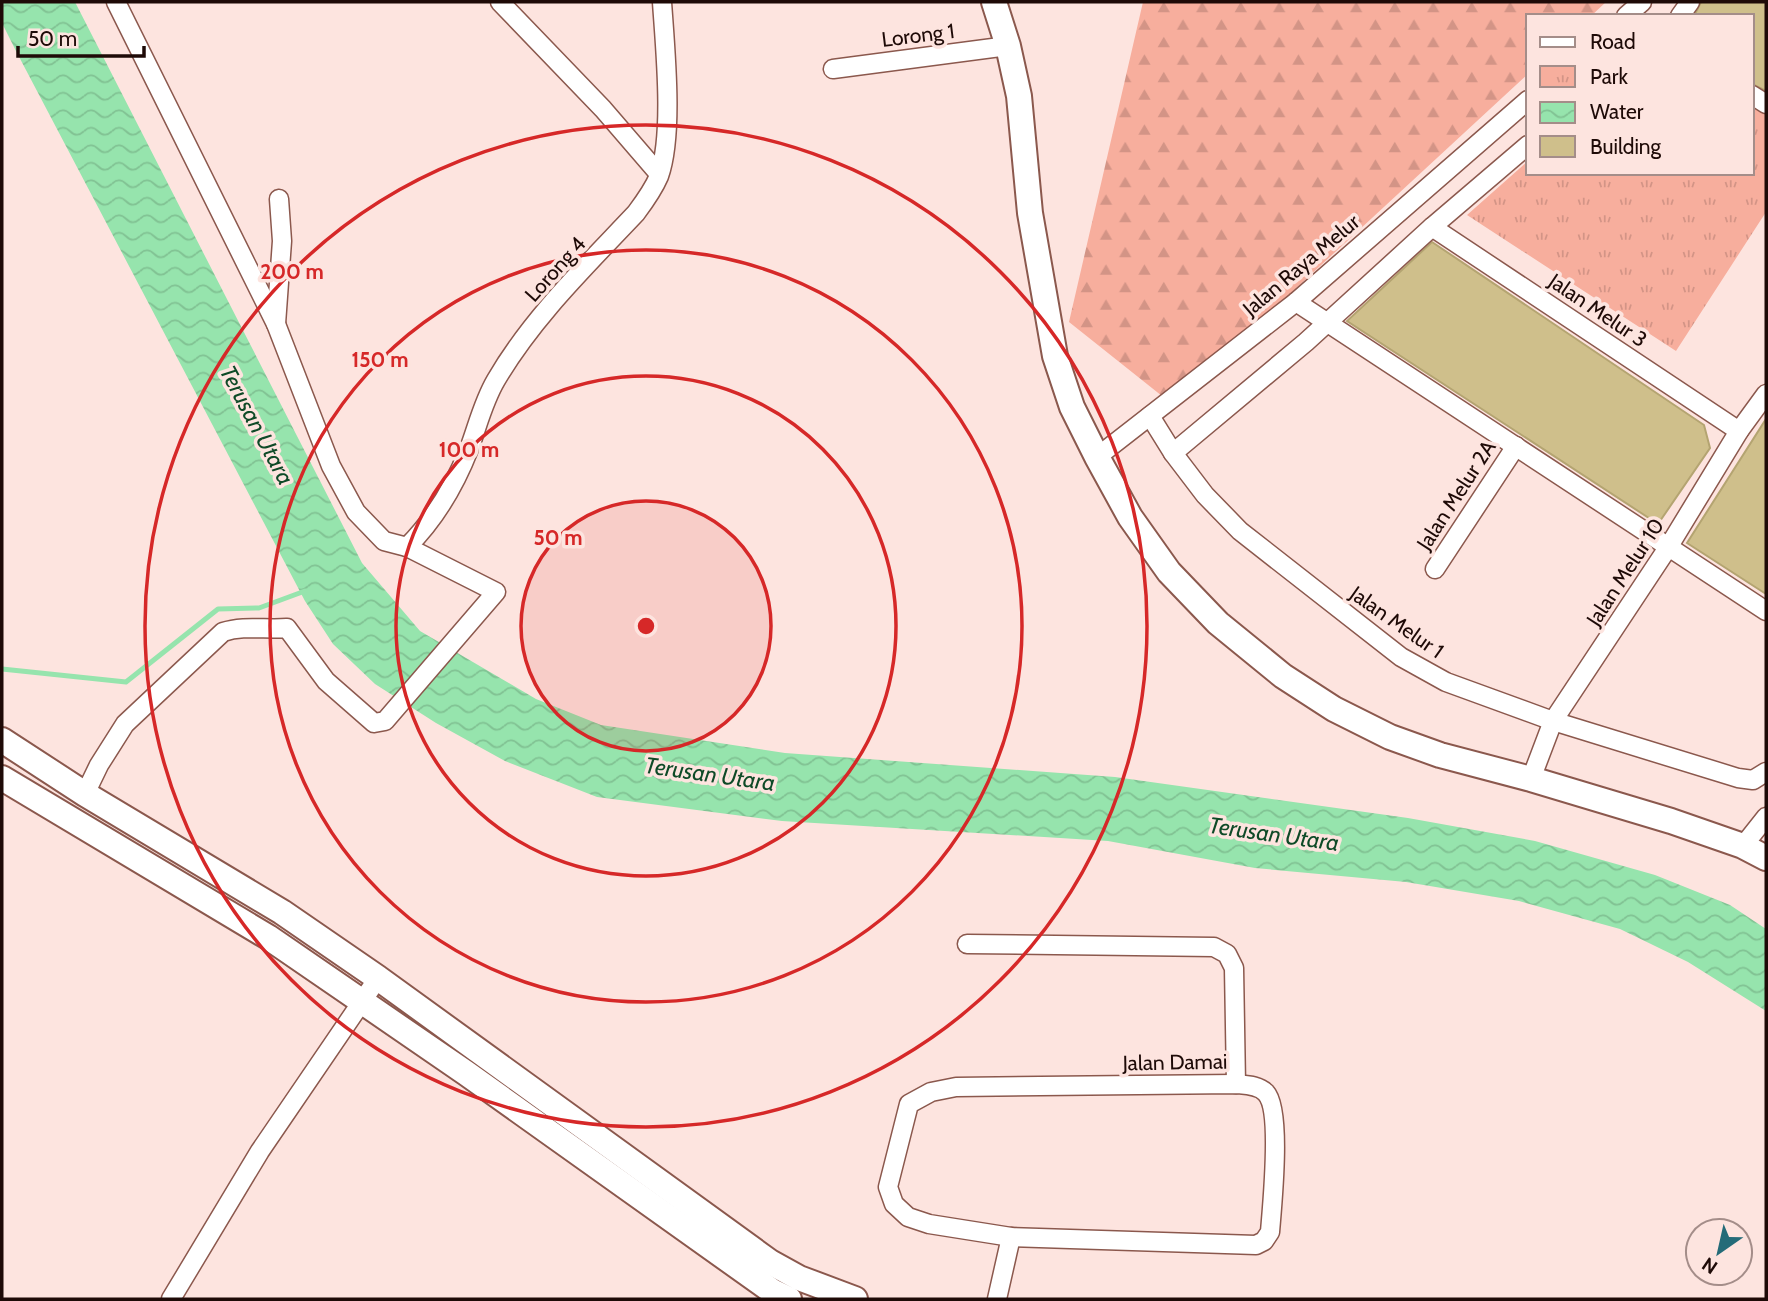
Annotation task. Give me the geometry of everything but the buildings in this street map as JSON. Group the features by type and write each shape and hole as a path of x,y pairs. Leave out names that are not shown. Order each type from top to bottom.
{"street":[{"path":"85,794 99,765 125,724 223,632 235,628 287,628 326,681 374,723 385,721 496,592 407,547 384,541 356,512 331,466 276,324 116,2"},
{"path":"500,2 603,109 659,174"},
{"name":"Lorong 4","path":"407,547 433,516 457,477 482,408 516,346 636,213 659,174 666,133 662,2"},
{"path":"994,2 1008,46 1019,96 1030,214 1055,356 1072,407 1097,457 1130,517 1169,572 1218,623 1283,676 1334,709 1390,737 1440,755 1671,821 1744,846 1766,858"},
{"path":"1628,14 1642,2"},
{"name":"Lorong 1","path":"833,69 1008,46"},
{"name":"Jalan Raya Melur","path":"1097,457 1296,302 1526,102"},
{"path":"1173,453 1306,342 1432,227 1526,147"},
{"path":"276,324 282,241 279,199"},
{"name":"Jalan Melur 3","path":"1432,227 1740,431"},
{"path":"1296,302 1766,611"},
{"name":"Jalan Melur 10","path":"1531,779 1553,721 1670,546 1740,431 1766,394"},
{"name":"Jalan Melur 1","path":"1150,416 1173,453 1205,495 1240,531 1401,657 1446,682 1553,721 1738,778 1753,780 1766,774"},
{"name":"Jalan Melur 2A","path":"1435,569 1516,446"},
{"path":"2,740 85,794 282,912 378,978 770,1262 799,1278 855,1299"},
{"path":"2,778 268,937 772,1291 789,1299"},
{"path":"1744,846 1766,817"},
{"path":"967,944 1214,947 1227,954 1234,968 1236,1084"},
{"path":"171,1299 260,1151 378,978"},
{"name":"Jalan Damai","path":"1236,1084 1257,1087 1266,1092 1272,1102 1275,1166 1270,1232 1264,1241 1256,1245 1011,1237 929,1224 908,1217 894,1204 888,1187 909,1104 931,1092 956,1087 1236,1084"},
{"path":"997,1299 1011,1237"}],"green space":[{"path":"1143,2 1606,2 1593,14 1526,14 1526,76 1280,303 1162,396 1069,322"},
{"path":"1754,104 1766,112 1766,212 1676,351 1467,215 1526,163 1526,175 1754,175"}],"water":[{"name":"Terusan Utara","path":"2,2 75,2 362,563 420,631 536,699 601,725 785,753 1115,777 1408,818 1535,841 1655,875 1730,905 1766,929 1766,1011 1688,962 1620,929 1519,901 1406,882 1255,868 1108,841 782,821 597,797 505,761 436,723 375,684 333,644 305,601 16,51 2,23"}],"waterway":[{"path":"2,669 126,682 218,609 259,608 305,591"}]}
